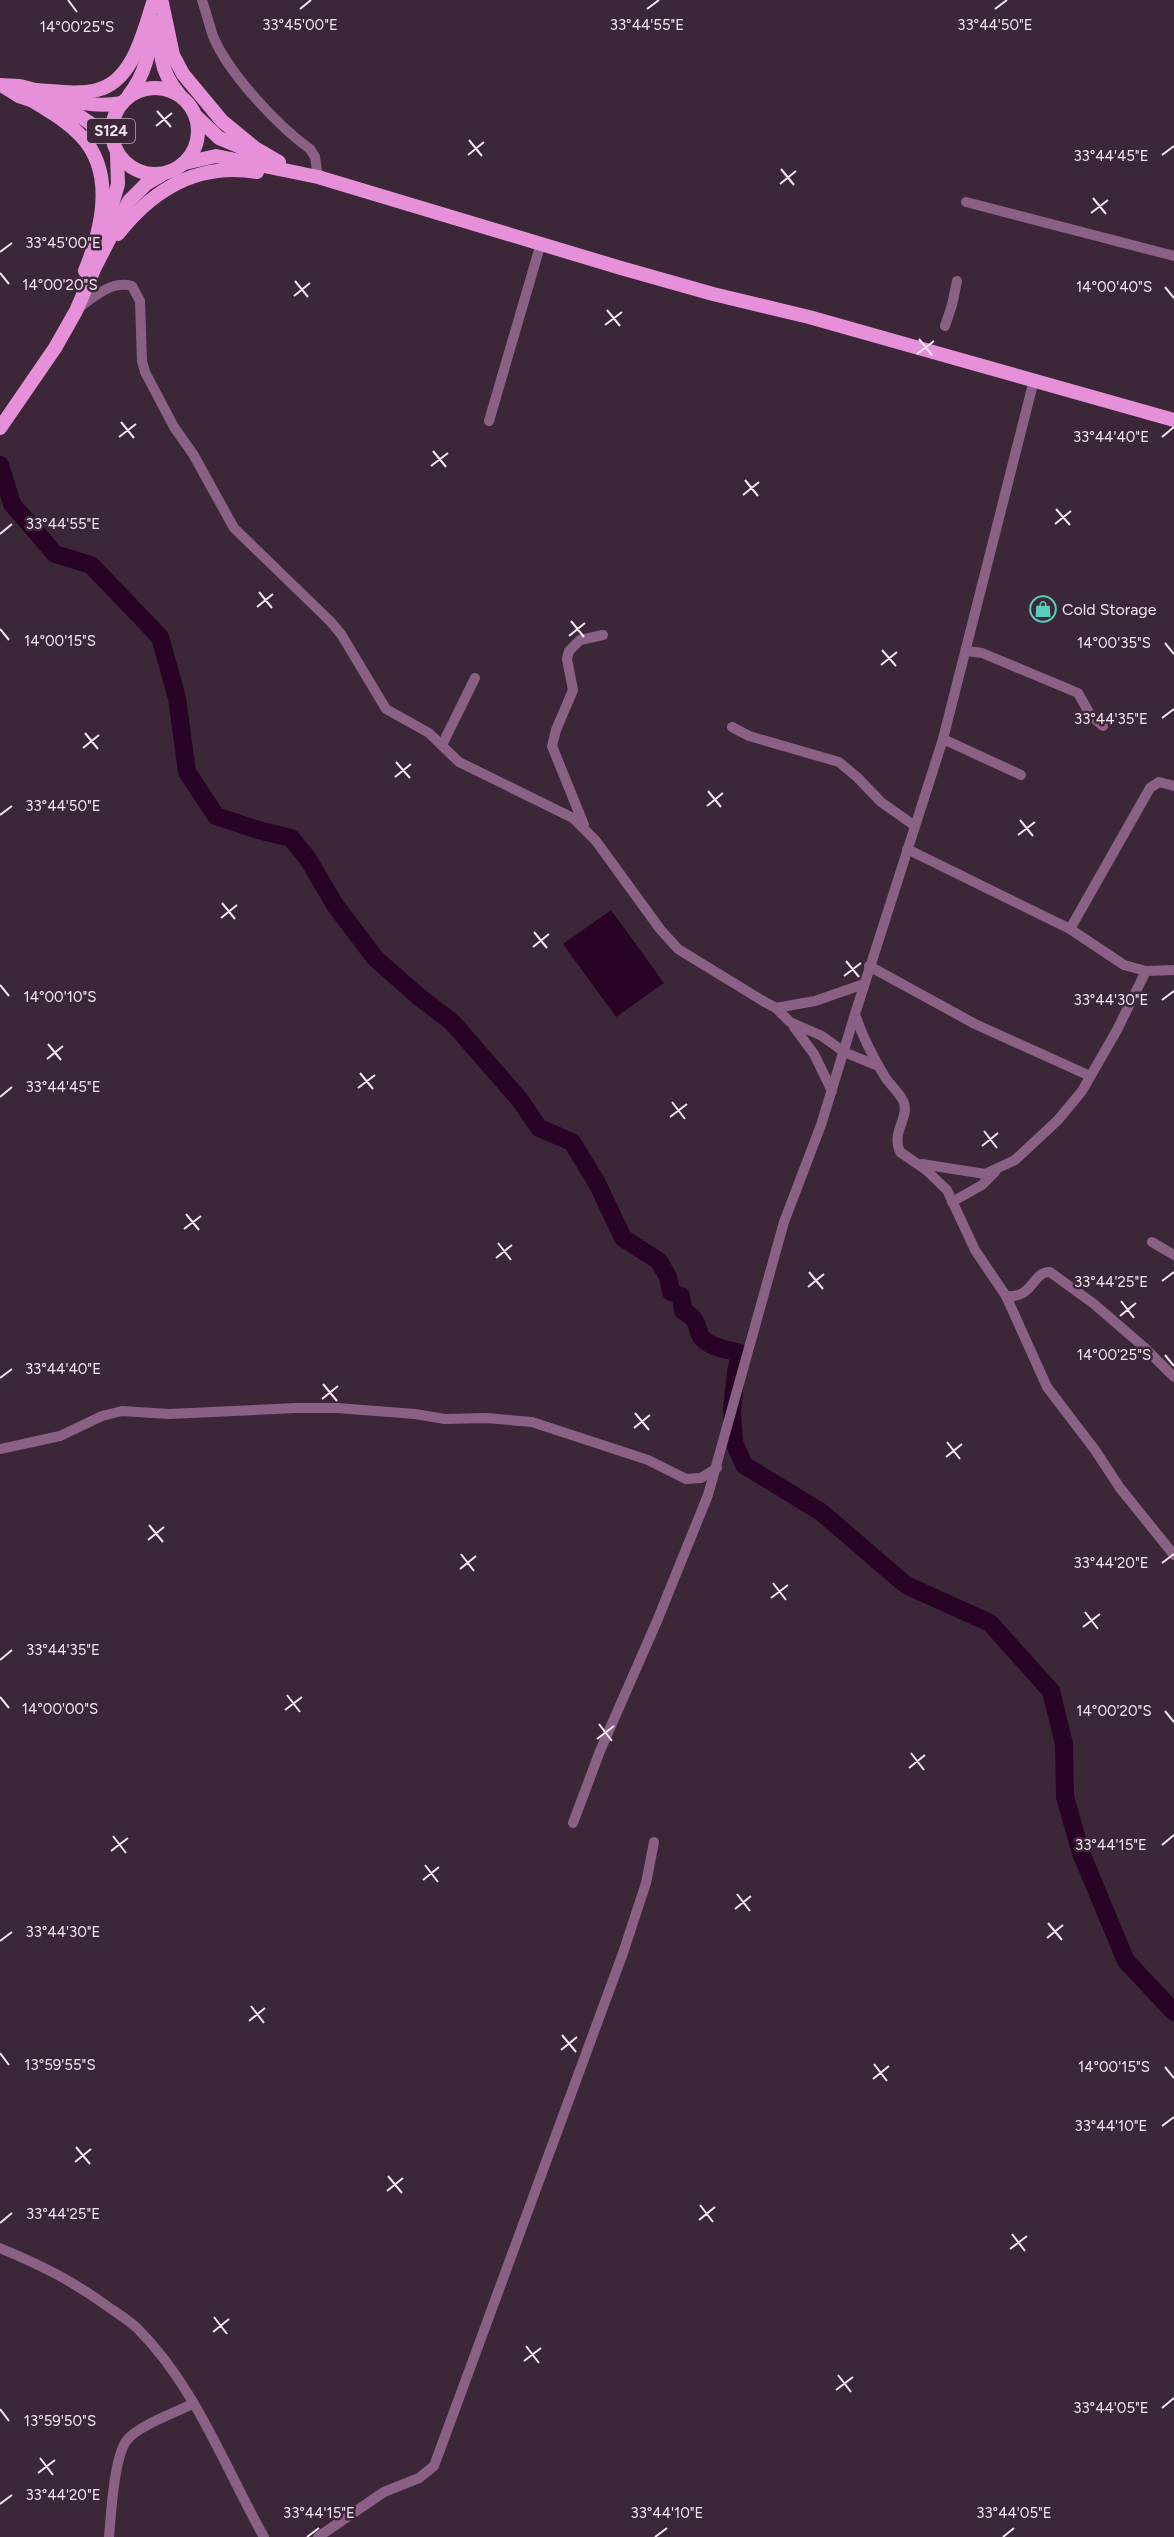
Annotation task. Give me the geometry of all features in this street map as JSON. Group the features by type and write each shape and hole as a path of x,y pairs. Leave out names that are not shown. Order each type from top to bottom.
{"main road":[{"path":"157,2 173,55 183,74 222,121 255,148 279,162"},
{"path":"34,96 97,90 109,85 125,70 140,43 157,2"},
{"path":"157,2 159,52 171,86 195,115 219,138 229,144 315,176 712,294 809,317 1174,420"},
{"path":"125,100 139,82 145,68 157,2"},
{"name":"S124","path":"0,85 21,86 34,96 81,117 112,138"},
{"name":"S124","path":"34,96 103,106 125,100 145,89 155,88 165,89 182,98"},
{"path":"34,96 81,136 96,157 101,173 103,190 101,221 78,290 76,311"},
{"name":"S124","path":"125,100 112,123 112,138 117,154 137,171 150,175 163,174"},
{"path":"185,163 197,141 195,115"},
{"path":"1,427 55,348 76,311 95,267 116,196 119,172 117,154"},
{"path":"95,267 129,201 146,184 185,163 216,156 315,176"},
{"path":"103,254 143,205 163,191 188,179 227,170 293,177 315,176"}],"street":[{"path":"202,0 214,38 240,79 265,109 310,149 315,157 315,176"},
{"path":"966,202 1174,256"},
{"path":"489,421 541,243"},
{"path":"945,326 957,281"},
{"path":"76,311 104,290 126,284 132,286 140,301 142,361 146,372 174,427 193,454 234,528 341,634 386,709 420,727 459,762 557,809 585,828"},
{"path":"573,1823 600,1752 657,1621 717,1468 784,1222 832,1091 869,966 943,739 1034,380"},
{"path":"603,634 580,640 569,651 567,659 573,690 555,730 552,747 585,828 660,929 678,949 776,1008 790,1022 814,1054 832,1091"},
{"path":"967,651 982,653 1078,693 1091,716 1103,726"},
{"path":"442,745 475,678"},
{"path":"732,727 749,736 839,762 881,802 915,826"},
{"path":"943,739 1021,775"},
{"path":"1070,929 1150,788 1159,782 1174,786"},
{"path":"908,849 1070,929 1124,966 1146,971 1174,970"},
{"path":"869,966 975,1024 1090,1076"},
{"path":"952,1202 982,1185 998,1170 1015,1160 1072,1105 1117,1030 1146,971"},
{"path":"776,1008 815,1002 864,984"},
{"path":"855,1014 878,1066 904,1103 904,1111 896,1137 897,1145 906,1158 915,1162 975,1174 998,1170"},
{"path":"790,1022 822,1036 844,1052 878,1066"},
{"path":"915,1162 947,1190 975,1250 1006,1296 1047,1387 1095,1450 1120,1488 1174,1555"},
{"path":"1152,1242 1174,1254"},
{"path":"1006,1296 1015,1297 1024,1294 1040,1275 1050,1272 1094,1304 1145,1348 1174,1377"},
{"path":"0,1449 60,1437 102,1416 122,1411 169,1414 337,1408 414,1413 445,1419 486,1418 532,1422 648,1460 686,1479 701,1478 717,1468"},
{"path":"318,2537 384,2492 419,2478 434,2466 623,1953 646,1883 654,1842"},
{"path":"0,2248 48,2268 77,2284 136,2327 182,2384 223,2456 239,2492 264,2537"},
{"path":"108,2537 120,2454 126,2441 135,2433 192,2404"}],"shaded area":[{"path":"611,910 664,983 616,1017 563,944"}],"waterway":[{"path":"0,465 12,504 55,554 91,565 160,637 177,698 187,772 216,816 291,838 308,859 335,905 375,958 452,1022 520,1100 539,1128 572,1142 597,1183 623,1238 659,1261 668,1277 671,1292 681,1296 683,1311 694,1319 701,1337 712,1345 740,1353 732,1410 734,1442 744,1465 821,1512 906,1585 990,1623 1051,1691 1064,1744 1065,1797 1081,1853 1126,1961 1174,2012"}],"place":[{"name":"Cold Storage","path":"1043,609"}]}
